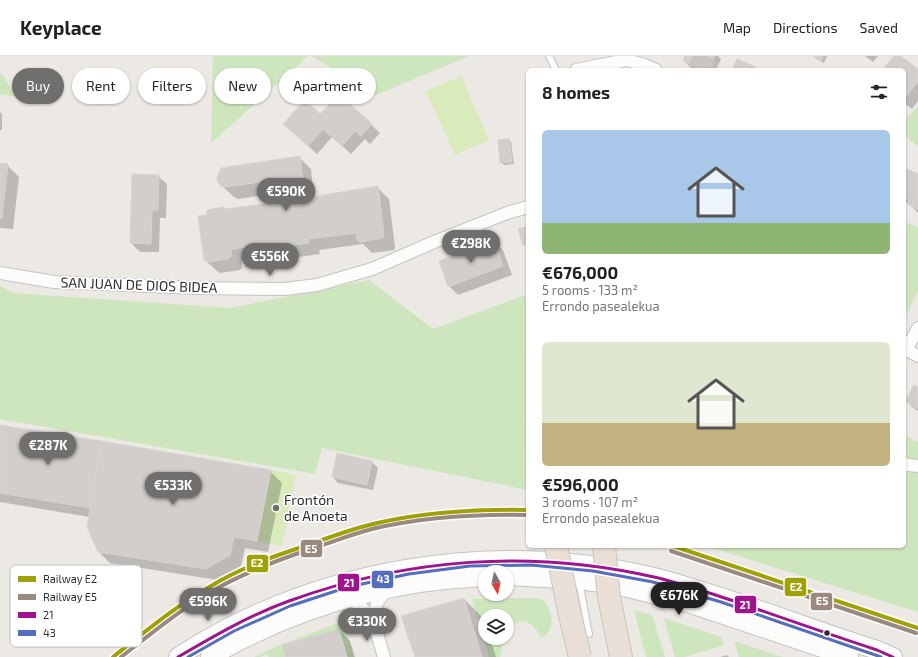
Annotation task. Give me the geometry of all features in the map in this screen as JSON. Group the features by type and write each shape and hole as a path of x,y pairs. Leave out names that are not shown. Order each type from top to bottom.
{"highway":[{"path":"556,548 568,608 580,657"},
{"path":"604,548 608,597 621,657"}],"main road":[{"path":"178,657 222,632 255,616 289,601 323,589 359,579 431,565 505,560 580,564 616,569 689,586 877,650 893,657"},
{"path":"514,576 579,580 616,585 685,602 849,657"},
{"path":"210,657 230,645 282,622 348,598 386,589 433,581 478,578"}],"street":[{"path":"586,68 626,60 644,60 654,68"},
{"name":"SAN JUAN DE DIOS BIDEA","path":"0,273 54,282 197,288 285,289 317,285 372,269 434,242 492,219 526,208"},
{"path":"906,348 918,328"},
{"path":"906,350 918,356"},
{"path":"906,464 918,466"},
{"path":"372,620 377,603 386,589"},
{"path":"348,598 362,608 372,620 384,657"}],"lane":[{"path":"549,56 555,68"},
{"path":"579,580 589,634"}],"green space":[{"path":"213,56 308,56 295,68 279,68 279,82 271,89 271,68 214,68 214,104 254,104 211,143"},
{"path":"312,56 469,56 376,95 376,68 332,68"},
{"path":"0,71 12,89 12,96 0,94"},
{"path":"461,76 489,140 455,155 426,91"},
{"path":"918,106 918,146 906,137 906,118"},
{"path":"906,222 918,228 918,291 906,316"},
{"path":"369,280 433,329 526,295 526,490 322,448 315,474 0,419 0,286 13,293 230,308"},
{"path":"906,435 915,441 918,441 918,612 712,548 906,548"},
{"name":"Frontón de Anoeta","path":"271,470 296,475 282,546 257,541"},
{"path":"514,598 534,598 545,602 549,609 552,622 545,635 541,638 534,627 526,622 514,624 514,609 478,609 478,619 472,599 478,599 478,601 514,601"},
{"path":"634,610 652,615 665,657 646,657"},
{"path":"664,618 721,637 724,645 685,657 675,657"},
{"path":"341,622 345,626 354,657 347,657 339,629 282,645 285,657 269,657 267,654 261,657 254,657 282,644"},
{"path":"734,641 783,657 739,657"},
{"path":"485,645 503,645 500,657 489,657"}],"building":[{"path":"685,56 714,56 709,68 699,68 683,61"},
{"path":"813,56 823,56 821,61"},
{"path":"894,56 901,56 918,69 918,82 906,97 906,68 884,68"},
{"path":"737,59 756,67 756,68 733,68"},
{"path":"301,104 309,104 320,114 330,104 350,104 372,124 361,136 355,131 342,146 323,129 308,146 283,124"},
{"path":"509,139 512,162 500,163 498,140"},
{"path":"300,156 305,198 378,186 384,235 382,238 360,242 357,240 356,233 308,239 309,243 278,247 278,243 231,249 231,256 228,259 207,262 204,260 198,216 207,215 207,210 271,203 267,181 226,187 221,186 218,183 217,178 221,168"},
{"path":"0,163 8,164 2,218 0,218"},
{"path":"906,169 918,174 918,209 907,204 909,199 906,198"},
{"path":"132,174 159,175 158,210 152,210 151,244 130,243"},
{"path":"526,227 526,244 523,245 518,229"},
{"path":"494,241 503,266 448,287 439,261"},
{"path":"914,385 918,387 918,409 906,402"},
{"path":"0,425 101,441 90,508 0,493"},
{"path":"101,441 271,470 257,541 234,537 230,555 206,569 98,552 87,527"},
{"path":"337,453 372,461 367,485 332,477"},
{"path":"464,598 482,657 415,657 401,616"},
{"path":"339,629 347,657 285,657 282,645"}],"tunnel":[{"path":"699,68 706,56"}],"rail line":[{"name":"E2","path":"142,635 185,602 235,573 260,562 354,529 428,514 488,510 526,510"},
{"name":"E5","path":"142,641 178,613 226,583 276,561 365,531 391,525 449,517 526,515"},
{"name":"E2","path":"679,548 918,628"},
{"name":"E5","path":"671,551 916,633"},
{"name":"E2","path":"113,657 126,647"},
{"name":"E5","path":"121,657 134,647"}],"transit line":[{"name":"21","path":"178,657 246,619 289,601 334,586 379,575 424,567 470,562 516,561 562,563 608,568 664,579 731,600 877,650 893,657"},
{"name":"43","path":"188,657 234,631 290,606 348,587 409,574 470,566 531,565 593,571 653,582 721,602 881,657"}],"place":[{"name":"Frontón de Anoeta","path":"276,508"}]}
